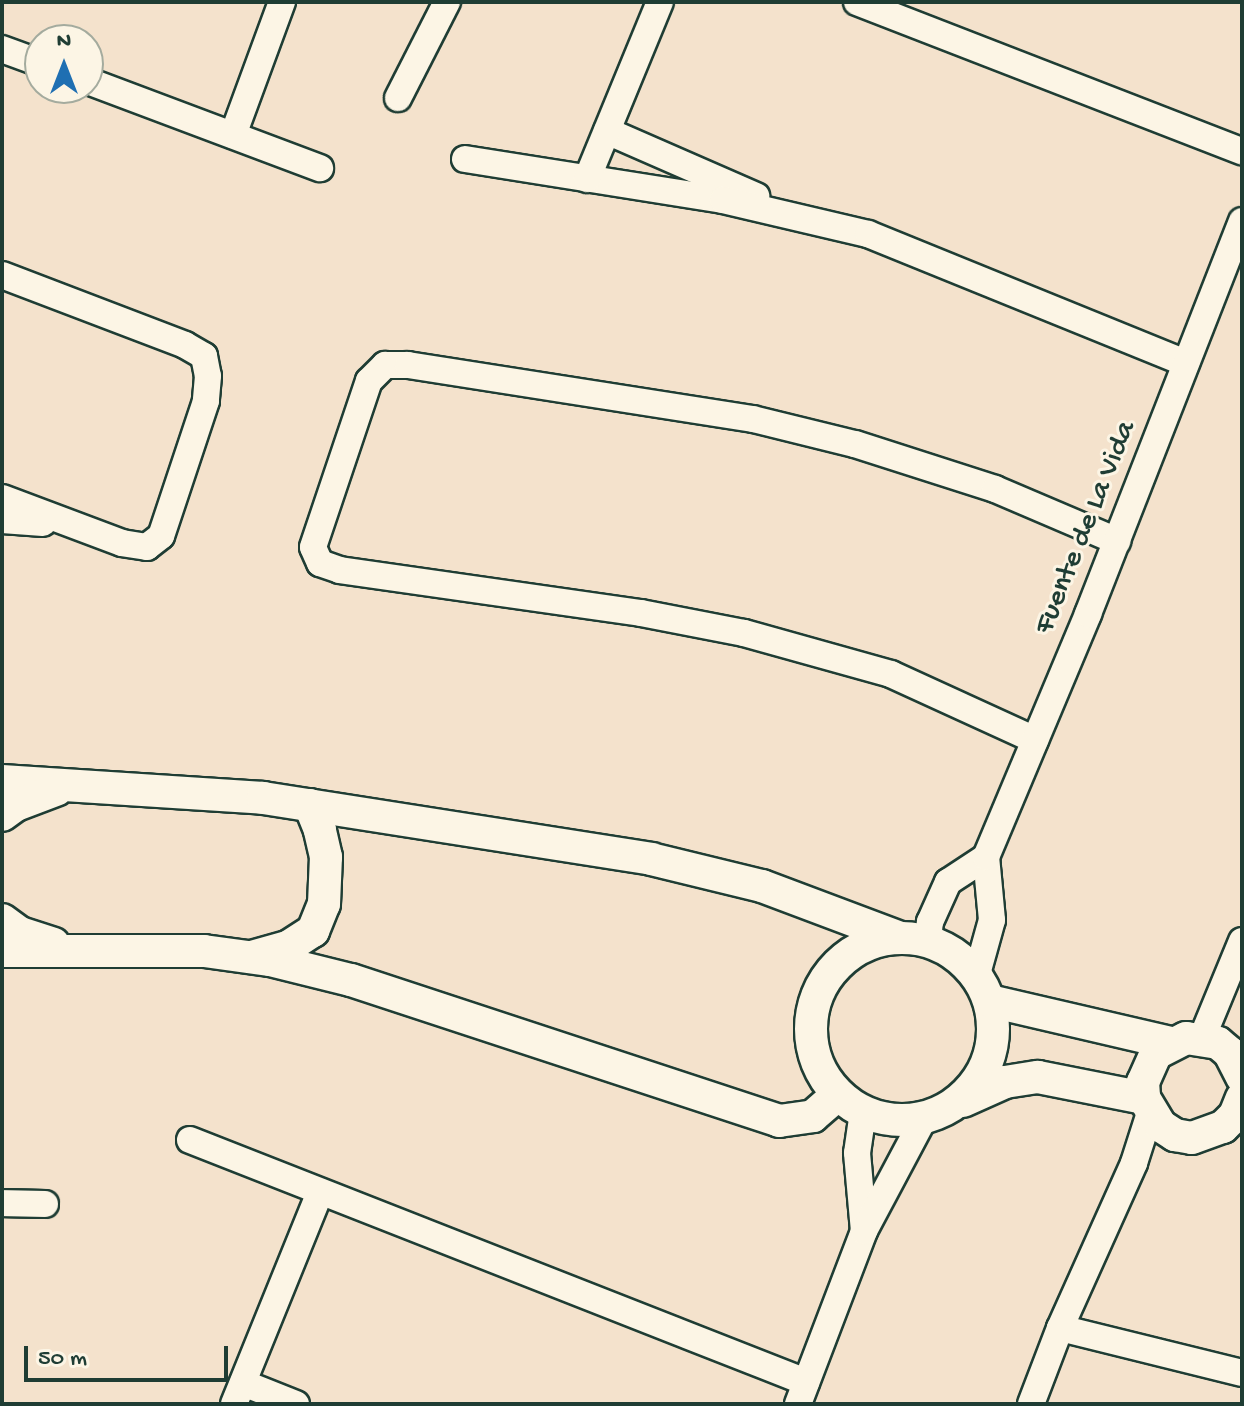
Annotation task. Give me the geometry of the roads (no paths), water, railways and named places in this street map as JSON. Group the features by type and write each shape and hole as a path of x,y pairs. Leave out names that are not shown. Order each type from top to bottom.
{"street":[{"path":"233,135 282,2"},
{"path":"398,98 447,2"},
{"path":"587,179 660,2"},
{"path":"857,2 1242,151"},
{"path":"2,49 24,57"},
{"path":"104,87 320,168"},
{"path":"607,131 807,219"},
{"path":"465,159 723,200 868,234 1186,363"},
{"name":"Fuente de La Vida","path":"983,988 992,920 986,857 1117,541 1242,221"},
{"path":"2,275 185,345 204,356 208,376 206,401 161,536 147,547 70,525 2,498"},
{"path":"1035,740 891,674 744,633 641,613 340,570 320,563 313,547 369,381 385,365 408,365 753,419 855,444 995,489 1117,541"},
{"path":"2,520 70,525"},
{"path":"2,781 263,798 651,859 762,886 955,953 983,988 994,1030 989,1060 975,1086 938,1112 864,1231 802,1393 190,1140"},
{"path":"2,815 16,805 70,784"},
{"path":"249,957 288,947 313,931 324,904 326,857 310,805"},
{"path":"986,857 948,882 930,922 913,939 869,943 843,958 823,981 812,1009 810,1040 819,1070 850,1103 893,1120 938,1112 1005,1082 1038,1077 1147,1106 1168,1130 1192,1138 1242,1141"},
{"path":"2,920 20,933 77,951"},
{"path":"1202,1038 1242,941"},
{"path":"2,951 204,951 249,957 351,980 779,1121 813,1116 850,1103"},
{"path":"983,988 1170,1043 1202,1038 1224,1048 1241,1078 1235,1115 1223,1127 1192,1138"},
{"path":"1031,1404 1060,1328 1134,1163 1147,1106 1147,1066 1170,1043"},
{"path":"850,1103 864,1231"},
{"path":"296,1404 239,1393 320,1192"},
{"path":"2,1203 45,1204"},
{"path":"1060,1328 1242,1373"}]}
